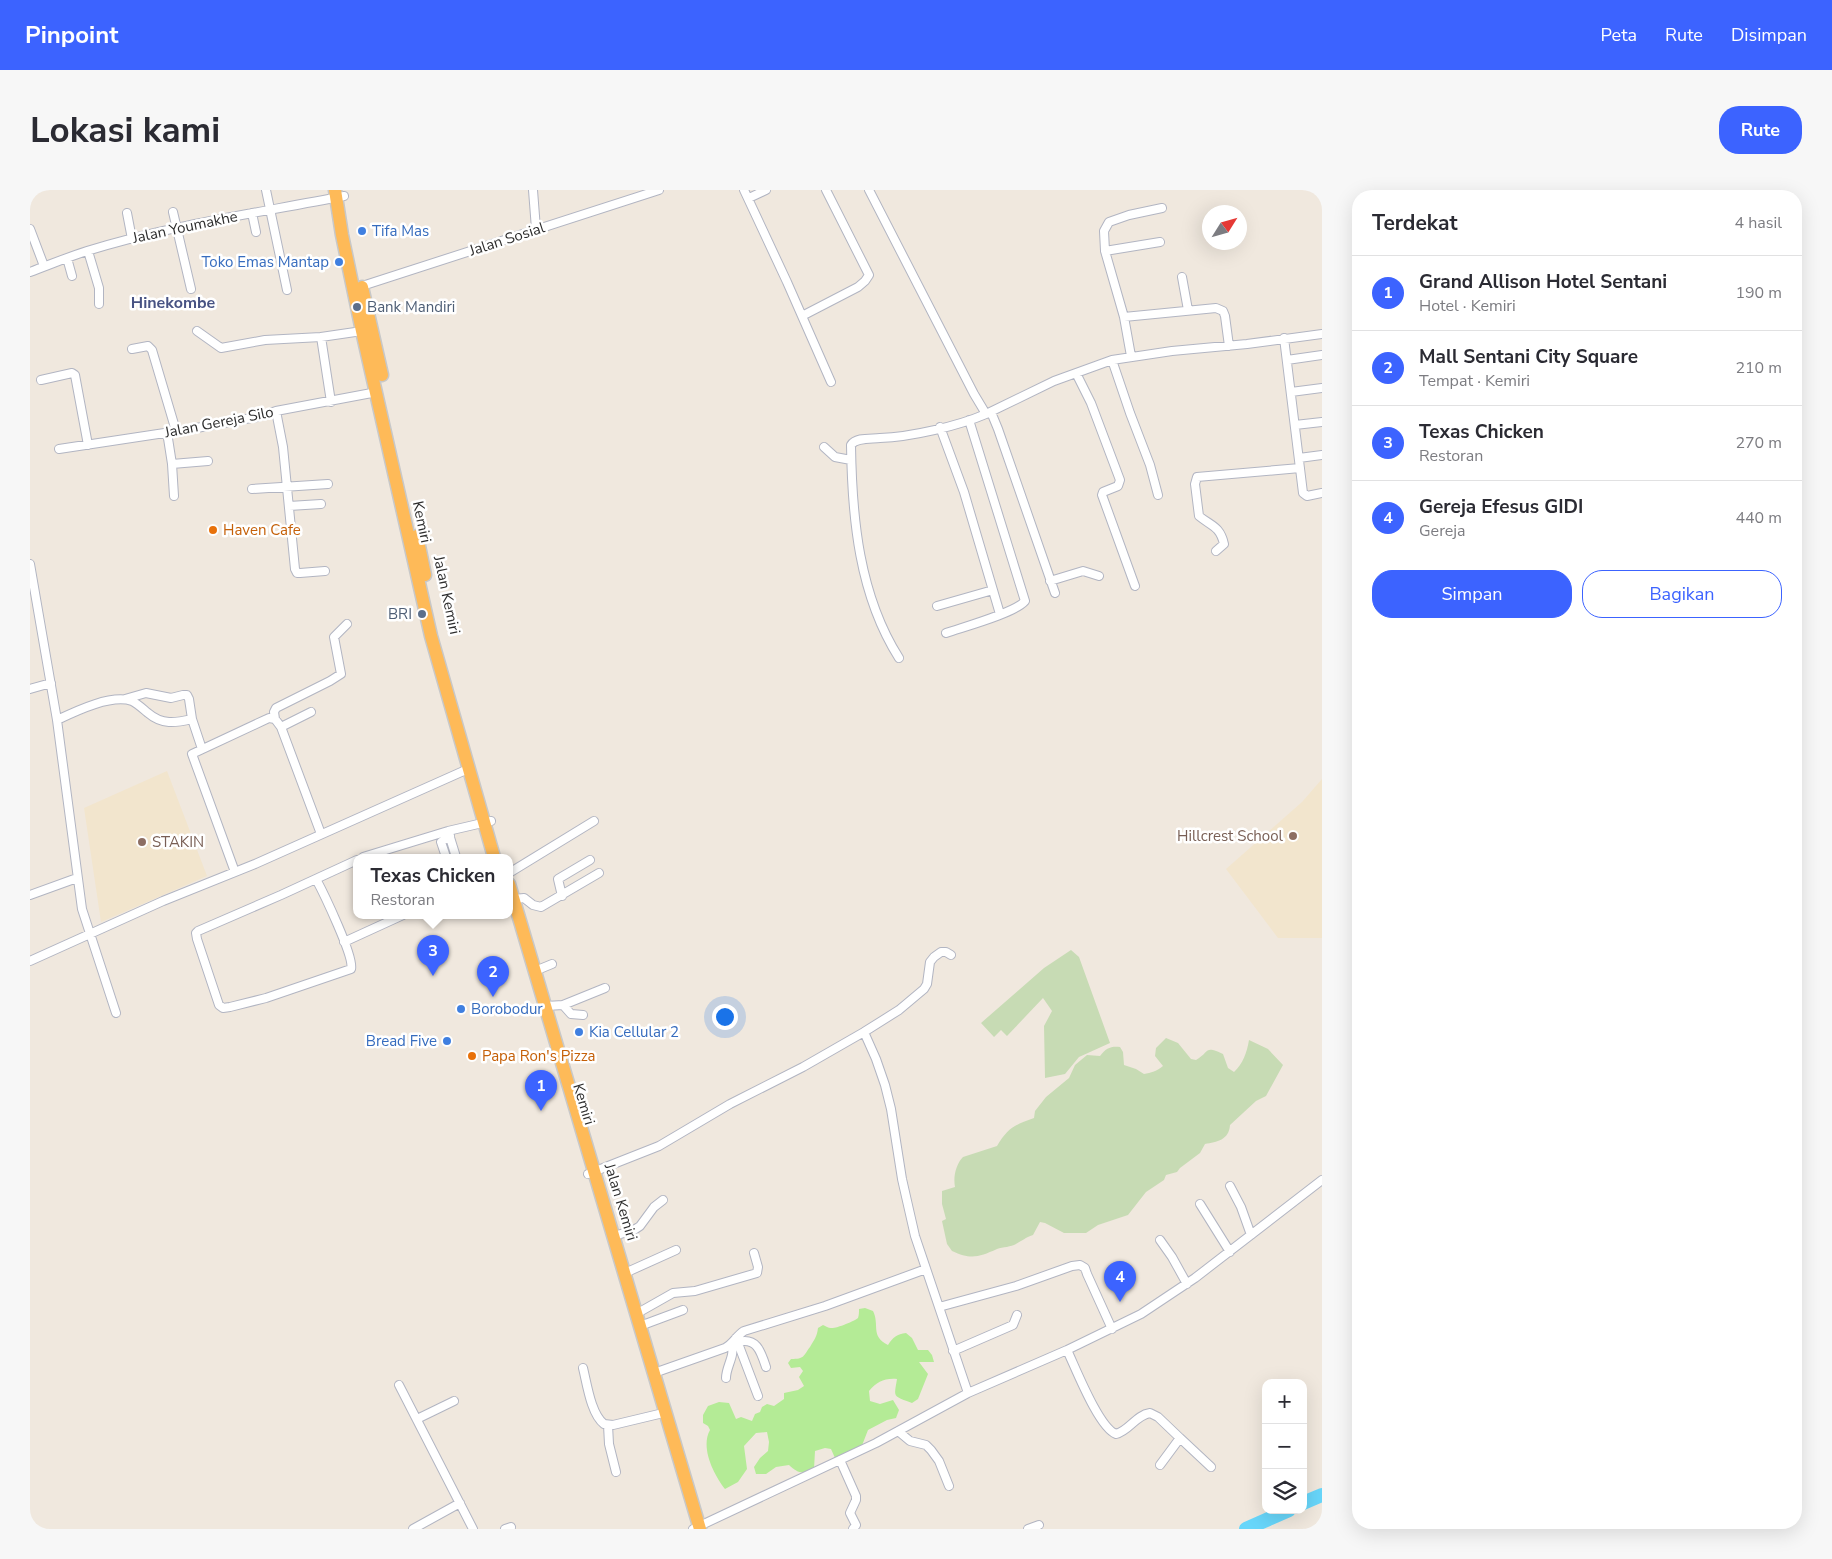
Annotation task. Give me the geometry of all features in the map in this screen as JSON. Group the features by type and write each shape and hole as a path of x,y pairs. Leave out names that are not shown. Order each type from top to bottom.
{"highway":[{"name":"Kemiri","path":"339,193 342,235 358,287 362,331 431,636 468,769 487,822 493,854"},
{"name":"Jalan Kemiri","path":"358,287 422,557 434,619 487,822 500,854"},
{"name":"Jalan Kemiri","path":"513,910 546,1006 592,1173 625,1273 659,1414 696,1528"},
{"name":"Kemiri","path":"513,911 635,1314"},
{"name":"Jalan Kemiri","path":"635,1314 654,1373 696,1528"}],"street":[{"path":"266,190 287,290"},
{"path":"533,190 536,229"},
{"name":"Jalan Sosial","path":"358,287 660,190"},
{"path":"744,190 831,382"},
{"path":"748,198 766,190"},
{"path":"802,316 858,287 869,275 826,190"},
{"path":"869,190 974,394 989,413 998,429 1055,593"},
{"name":"Jalan Youmakhe","path":"30,272 88,250 177,228 339,193"},
{"path":"1131,356 1124,317 1106,251 1104,231 1109,222 1128,215 1162,208"},
{"path":"173,212 191,289"},
{"path":"127,213 132,239"},
{"path":"252,213 256,232"},
{"path":"30,229 44,266"},
{"path":"1106,251 1160,242"},
{"path":"88,250 99,288 99,304"},
{"path":"67,258 72,276"},
{"path":"1182,277 1188,310"},
{"path":"1124,317 1188,310 1220,309 1224,316 1230,346"},
{"path":"197,331 221,348 265,340 321,337 362,331"},
{"path":"899,658 884,634 861,561 854,515 850,445 853,442 924,432 969,420 989,413 1040,388 1112,360 1131,356 1322,334"},
{"path":"321,337 331,402"},
{"path":"1284,338 1303,493 1307,496 1322,493"},
{"path":"132,349 148,346 152,350 172,431 174,496"},
{"path":"1287,360 1322,355"},
{"path":"1112,360 1150,465 1158,495"},
{"path":"41,380 72,373 75,375 88,445"},
{"path":"1076,373 1091,403 1120,480 1118,486 1106,490 1102,495 1135,586"},
{"path":"1291,392 1322,388"},
{"name":"Jalan Gereja Silo","path":"59,449 257,417 276,411 377,392"},
{"path":"276,411 283,447 297,573 325,571"},
{"path":"946,633 1000,614 1023,603 1025,598 969,420"},
{"path":"1295,425 1322,422"},
{"path":"940,427 964,492 1000,614"},
{"path":"824,447 835,457 851,460"},
{"path":"1299,458 1322,454"},
{"path":"172,464 208,461"},
{"path":"1216,551 1224,544 1222,535 1213,524 1199,516 1195,484 1197,477 1300,468"},
{"path":"252,489 328,484"},
{"path":"289,506 321,504"},
{"path":"30,564 57,720 82,909 116,1013"},
{"path":"1050,581 1083,571 1099,576"},
{"path":"937,606 993,590"},
{"path":"321,834 281,727 276,719 276,708 341,674 334,637 347,624"},
{"path":"30,689 50,679"},
{"path":"57,720 85,706 124,700 146,693 170,698 183,694 189,699 192,719 202,750"},
{"path":"124,700 134,702 158,721 168,723 192,719"},
{"path":"281,727 310,712"},
{"path":"235,872 192,754 269,718 276,719"},
{"path":"30,961 162,901 235,872 468,769"},
{"path":"513,871 594,821"},
{"path":"374,854 487,822"},
{"path":"445,854 442,842 449,833"},
{"path":"449,833 455,854"},
{"path":"562,896 558,879 590,860"},
{"path":"316,879 352,964 348,971 266,998 223,1008 217,1001 197,939 196,934 198,931 353,862"},
{"path":"513,903 524,898 537,907 541,907 599,874"},
{"path":"30,895 77,878"},
{"path":"344,942 394,919"},
{"path":"592,1173 659,1146 730,1104 864,1032 899,1010 924,989 927,984 930,962 934,957 941,952 951,955"},
{"path":"535,971 552,964"},
{"path":"546,1006 563,1005 605,988"},
{"path":"563,1005 571,1014 583,1015"},
{"path":"864,1032 876,1058 885,1085 891,1109 905,1195 915,1236 968,1394"},
{"path":"696,1528 840,1460 968,1394 1112,1329 1154,1306 1230,1252 1322,1180"},
{"path":"1230,1186 1241,1207 1251,1235"},
{"path":"614,1236 634,1230 640,1226 654,1207 663,1200"},
{"path":"1200,1204 1230,1252"},
{"path":"1160,1240 1172,1256 1187,1284"},
{"path":"625,1273 676,1250"},
{"path":"635,1314 673,1293 695,1291 758,1273 754,1253"},
{"path":"939,1307 1016,1286 1072,1266 1080,1265 1085,1268 1112,1329"},
{"path":"654,1373 719,1351 735,1341 744,1331 816,1309 926,1269"},
{"path":"635,1314 683,1310"},
{"path":"953,1351 1013,1325 1017,1315"},
{"path":"735,1341 754,1342 761,1351 766,1367"},
{"path":"726,1378 726,1371 735,1341"},
{"path":"735,1341 758,1396"},
{"path":"1067,1350 1097,1413 1111,1432 1116,1434 1122,1432 1140,1416 1150,1413 1158,1417 1211,1467"},
{"path":"582,1368 598,1417 604,1424 608,1425 659,1414"},
{"path":"398,1385 473,1529"},
{"path":"417,1420 454,1401"},
{"path":"608,1425 609,1444 616,1472"},
{"path":"898,1431 910,1440 926,1445 931,1450 939,1461 948,1486"},
{"path":"1160,1465 1180,1438"},
{"path":"840,1460 856,1500 850,1513 856,1525 853,1529"},
{"path":"412,1529 460,1503"},
{"path":"1028,1529 1039,1525"}],"shaded area":[{"name":"STAKIN","path":"167,771 207,876 101,922 84,808"},
{"name":"Hillcrest School","path":"1322,779 1322,938 1278,938 1226,869 1302,802"}],"green space":[{"path":"1071,950 1079,957 1110,1043 1079,1057 1065,1074 1045,1078 1044,1026 1052,1011 1043,998 1007,1036 1001,1030 994,1037 981,1023 1044,968"},
{"path":"1166,1038 1178,1043 1191,1059 1196,1060 1210,1050 1223,1054 1228,1068 1234,1072 1244,1058 1249,1040 1268,1049 1283,1065 1266,1096 1256,1101 1230,1125 1225,1137 1205,1144 1200,1153 1177,1172 1166,1175 1164,1180 1146,1192 1128,1215 1098,1225 1086,1233 1064,1233 1040,1222 1033,1235 1012,1246 975,1256 965,1256 952,1251 947,1244 942,1221 946,1219 942,1204 942,1191 955,1187 956,1171 963,1157 997,1146 1012,1128 1034,1118 1035,1111 1046,1097 1069,1078 1075,1065 1087,1055 1100,1056 1109,1048 1120,1047 1123,1052 1124,1065 1147,1074 1163,1066 1155,1056 1156,1048"},
{"path":"865,1308 873,1311 877,1334 882,1342 888,1345 896,1336 906,1333 912,1338 918,1350 928,1350 932,1355 934,1362 919,1362 928,1374 918,1399 912,1403 898,1397 895,1393 897,1379 888,1379 878,1383 869,1391 870,1401 880,1404 893,1400 899,1410 896,1418 887,1420 868,1430 861,1448 835,1458 831,1449 825,1448 815,1451 814,1469 807,1472 798,1472 789,1465 776,1467 766,1474 756,1474 754,1467 768,1451 769,1442 767,1432 756,1433 744,1446 747,1469 738,1482 725,1489 713,1469 707,1453 707,1437 710,1430 703,1423 703,1415 708,1406 719,1402 729,1403 736,1419 741,1417 752,1421 755,1414 760,1412 762,1407 767,1404 774,1406 784,1399 784,1393 798,1390 804,1386 799,1377 803,1371 800,1367 791,1368 788,1363 791,1359 801,1358 805,1355 817,1334 818,1328 823,1325 833,1328 849,1323 858,1318 859,1309"}],"waterway":[{"path":"1307,1501 1322,1495"},
{"path":"1246,1529 1280,1514"}],"place":[{"name":"Tifa Mas","path":"362,231"},
{"name":"Toko Emas Mantap","path":"339,262"},
{"name":"Bank Mandiri","path":"357,307"},
{"name":"Haven Cafe","path":"213,530"},
{"name":"BRI","path":"422,614"},
{"name":"Hillcrest School","path":"1293,836"},
{"name":"STAKIN","path":"142,842"},
{"name":"Texas Chicken","path":"433,976"},
{"name":"Mall Sentani City Square","path":"493,997"},
{"name":"Borobodur","path":"461,1009"},
{"name":"Kia Cellular 2","path":"579,1032"},
{"name":"Bread Five","path":"447,1041"},
{"name":"Papa Ron's Pizza","path":"472,1056"},
{"name":"Grand Allison Hotel Sentani","path":"541,1111"},
{"name":"Gereja Efesus GIDI","path":"1120,1302"}],"district":[{"name":"Hinekombe","path":"173,303"}]}
